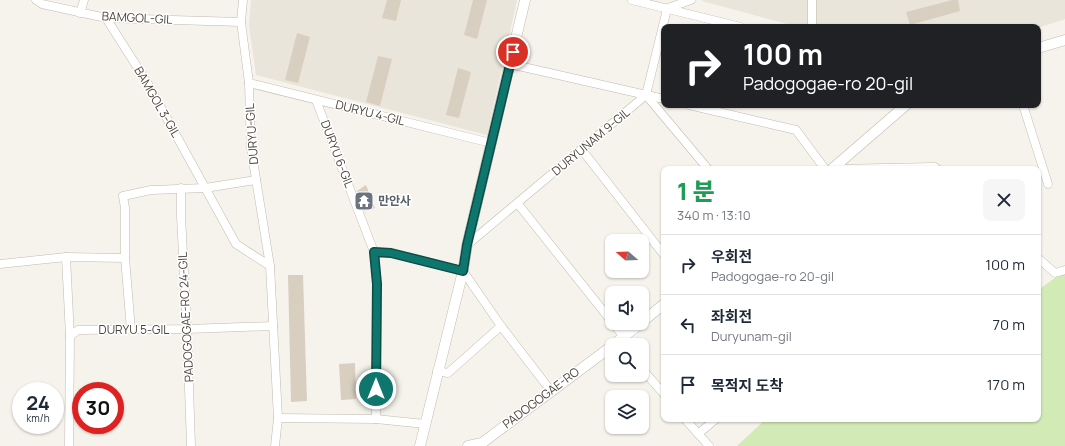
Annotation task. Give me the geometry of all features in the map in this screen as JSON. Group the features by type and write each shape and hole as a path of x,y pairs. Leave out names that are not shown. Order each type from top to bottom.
{"street":[{"name":"BAMGOL-GIL","path":"36,0 42,4 106,18 241,22"},
{"path":"80,13 84,0"},
{"name":"DURYU-GIL","path":"243,0 241,22 249,83 251,148 270,266 278,418 275,446"},
{"path":"420,446 463,271 467,245 525,0"},
{"path":"632,0 729,24"},
{"path":"667,9 691,0"},
{"path":"812,0 812,24"},
{"path":"663,24 667,9"},
{"name":"BAMGOL 3-GIL","path":"106,18 148,84 205,188"},
{"path":"646,95 661,34"},
{"path":"1041,47 1065,40"},
{"path":"510,64 661,98"},
{"name":"DURYU 4-GIL","path":"249,83 491,143"},
{"path":"646,95 705,166"},
{"name":"DURYUNAM 9-GIL","path":"467,245 518,204 646,95"},
{"name":"DURYU 6-GIL","path":"316,100 374,252 377,284 376,419"},
{"path":"702,108 796,130 823,166"},
{"path":"836,166 903,108"},
{"path":"1024,108 1048,184"},
{"path":"582,150 661,251"},
{"path":"131,330 122,196 151,190 205,188 256,180"},
{"name":"PADOGOGAE-RO 24-GIL","path":"181,188 180,216 187,329 191,446"},
{"path":"205,188 236,244 270,266"},
{"path":"518,204 605,313"},
{"path":"374,252 391,253 463,271 501,326 551,391"},
{"path":"0,264 66,257 125,258"},
{"path":"66,257 70,336 69,446"},
{"path":"1041,261 1055,273 1065,270"},
{"name":"PADOGOGAE-RO","path":"649,316 661,306"},
{"name":"DURYU 5-GIL","path":"70,336 78,330 187,329 273,326"},
{"path":"438,371 448,373 501,326"},
{"name":"PADOGOGAE-RO","path":"624,338 633,330"},
{"name":"PADOGOGAE-RO","path":"468,446 482,442 605,352"},
{"path":"649,377 661,391"},
{"path":"278,418 376,419 425,424"},
{"path":"688,422 709,446"},
{"path":"698,434 712,422"}],"shaded area":[{"path":"251,0 517,0 487,135 256,75 249,26"},
{"path":"1065,0 1065,19 1041,27 1041,24 787,24 702,1"}],"green space":[{"path":"1065,274 1065,446 737,446 763,422 1041,422 1041,288 1055,278"}],"building":[{"path":"387,0 401,0 396,21 382,18"},
{"path":"473,0 487,0 477,39 464,35"},
{"path":"952,0 958,0 960,11 914,24 910,24 906,12"},
{"path":"297,33 310,37 298,83 285,80"},
{"path":"378,56 392,59 380,106 366,102"},
{"path":"458,68 471,72 459,118 446,115"},
{"name":"만안사","path":"366,185 375,208 364,211 357,191"},
{"path":"288,275 303,275 307,401 291,402"},
{"path":"355,363 356,399 341,400 339,364"}],"place":[{"name":"만안사","path":"364,201"}],"route":[{"path":"376,389 377,284 374,252 391,253 463,271 467,245 513,52"}]}
